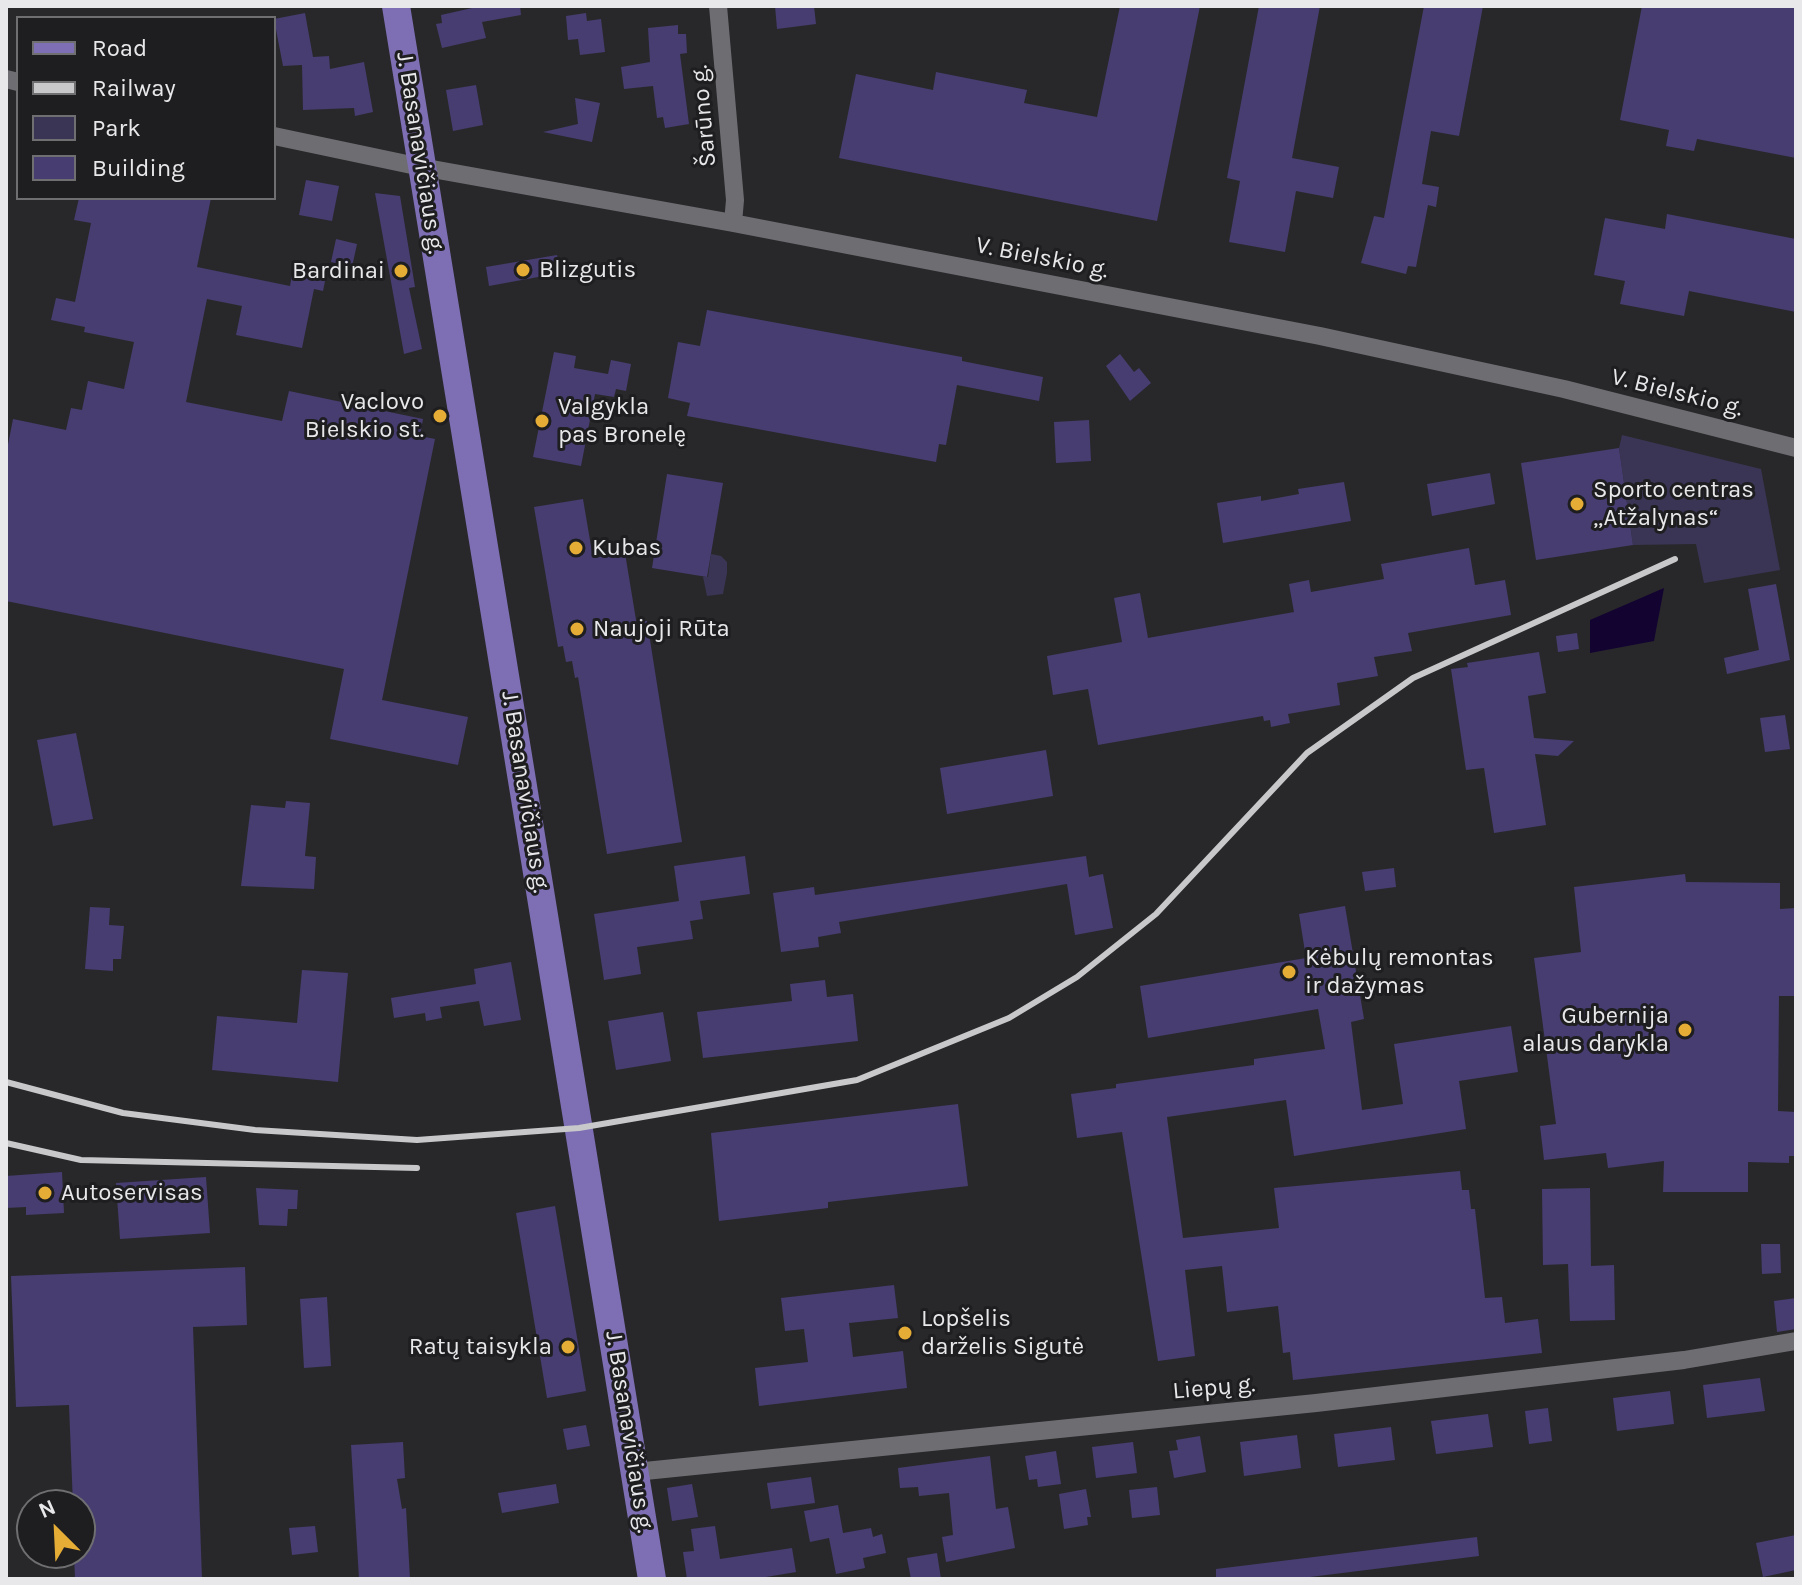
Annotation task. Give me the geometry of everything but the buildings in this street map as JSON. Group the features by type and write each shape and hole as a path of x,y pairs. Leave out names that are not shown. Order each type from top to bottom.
{"main road":[{"name":"J. Basanavičiaus g.","path":"396,6 652,1579"}],"street":[{"name":"Šarūno g.","path":"718,6 735,200 733,223"},
{"name":"V. Bielskio g.","path":"276,136 421,167 733,223 1320,336 1564,389 1796,448"},
{"name":"Liepų g.","path":"635,1472 1316,1403 1684,1360 1796,1341"}],"green space":[{"path":"1622,435 1761,469 1780,570 1704,583 1696,544 1633,545 1619,448"},
{"path":"711,554 721,556 727,562 727,573 723,594 707,596 703,577 708,577"}],"shaded area":[{"path":"1664,588 1654,641 1590,653 1590,620"}],"railway":[{"path":"6,1082 123,1113 255,1130 417,1140 579,1128 857,1080 1009,1018 1077,977 1156,914 1307,753 1413,678 1675,559"},
{"path":"6,1143 81,1160 417,1168"}],"place":[{"name":"Blizgutis","path":"523,270"},
{"name":"Bardinai","path":"401,271"},
{"name":"Vaclovo Bielskio st.","path":"440,416"},
{"name":"Valgykla pas Bronelę","path":"542,421"},
{"name":"Sporto centras „Atžalynas“","path":"1577,504"},
{"name":"Kubas","path":"576,548"},
{"name":"Naujoji Rūta","path":"577,629"},
{"name":"Kėbulų remontas ir dažymas","path":"1289,972"},
{"name":"Gubernija alaus darykla","path":"1685,1030"},
{"name":"Autoservisas","path":"45,1193"},
{"name":"Lopšelis darželis Sigutė","path":"905,1333"},
{"name":"Ratų taisykla","path":"568,1347"}]}
